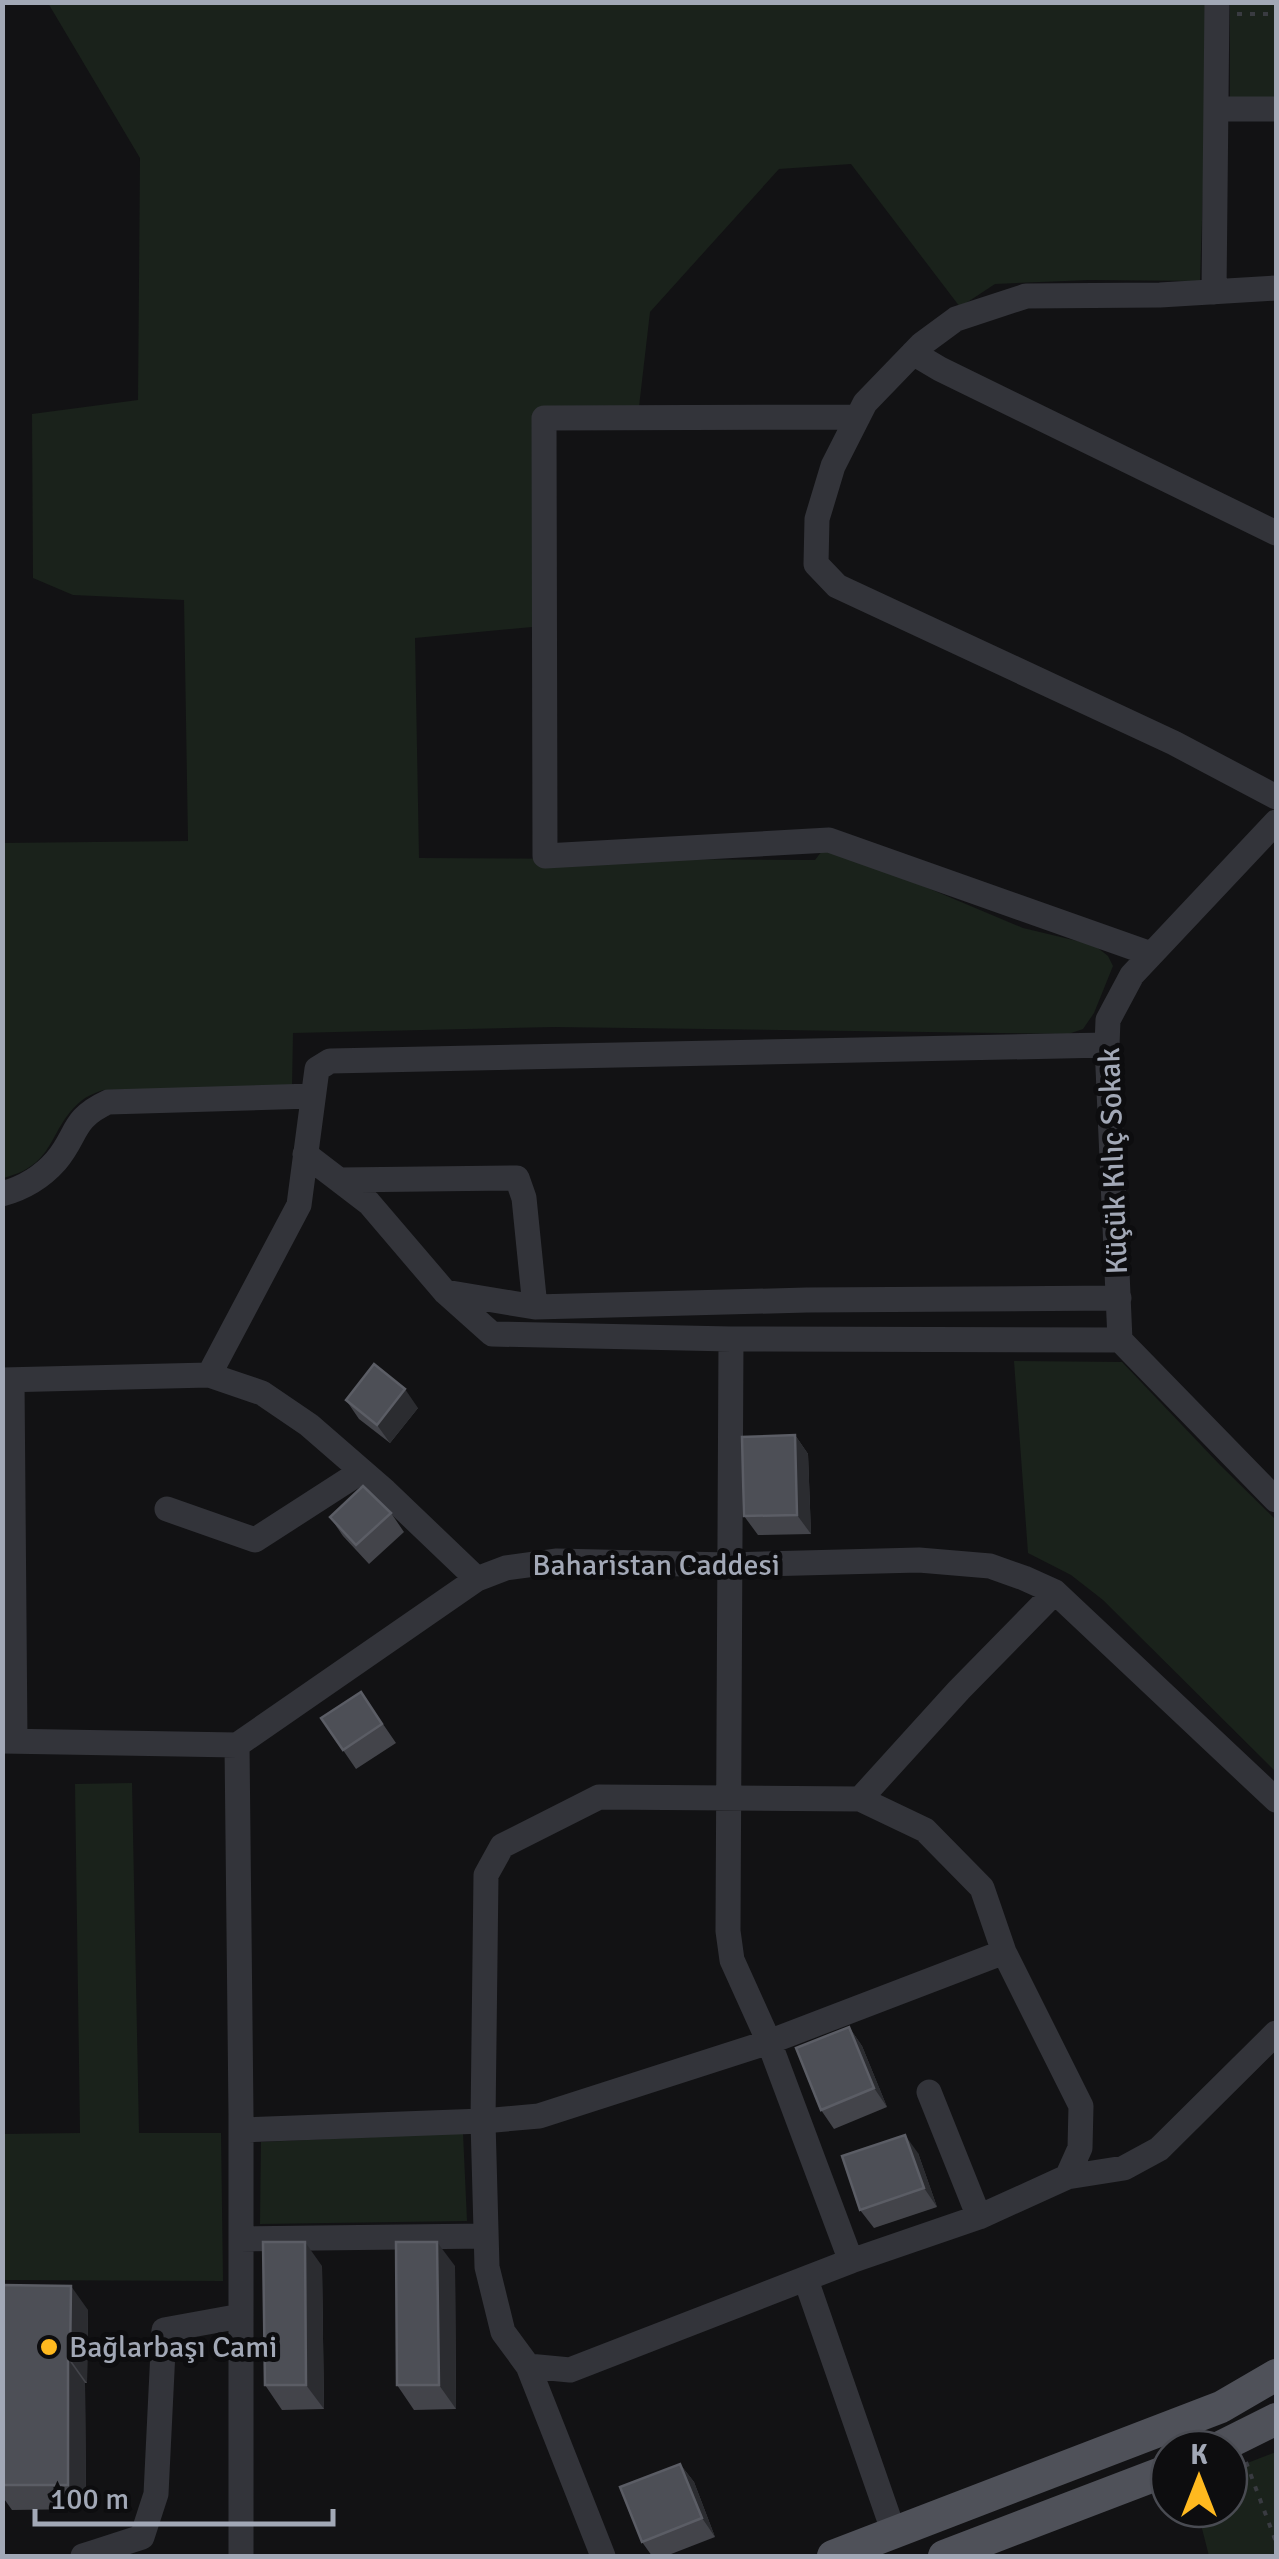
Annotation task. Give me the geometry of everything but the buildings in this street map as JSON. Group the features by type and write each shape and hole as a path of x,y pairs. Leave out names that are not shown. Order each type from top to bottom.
{"main road":[{"path":"833,2556 1221,2407 1276,2375"},
{"path":"1249,2432 1276,2419"},
{"path":"944,2556 1149,2478"}],"street":[{"path":"1214,292 1218,9"},
{"path":"1217,109 1276,109"},
{"path":"1276,288 1026,296 956,320 922,344 865,403 833,466 817,518 816,564 837,586 1174,742 1276,797"},
{"path":"913,353 1276,533"},
{"path":"858,417 544,418 545,856 830,840 1151,954"},
{"name":"Küçük Kılıç Sokak","path":"1120,1340 1108,1020 1132,975 1276,822"},
{"path":"210,1375 299,1205 317,1069 330,1061 1107,1046"},
{"path":"2,1194 24,1188 58,1160 81,1119 108,1102 312,1096"},
{"path":"305,1154 369,1203 445,1292 492,1334 1120,1340 1276,1500"},
{"path":"339,1180 517,1178 524,1198 534,1307"},
{"path":"445,1292 534,1307 1119,1298"},
{"path":"731,1339 728,1931 732,1960 769,2042 851,2261"},
{"path":"240,2556 237,1745 9,1741 8,1380 210,1375 262,1394 309,1425 477,1578"},
{"path":"167,1509 255,1540 362,1471"},
{"name":"Baharistan Caddesi","path":"237,1745 477,1578 506,1568 556,1561 728,1565 959,1562 990,1566 1055,1592 1276,1800"},
{"path":"860,1798 1055,1592"},
{"path":"603,2556 528,2366 503,2332 486,2267 486,1874 502,1846 599,1797 860,1798 925,1830 982,1888 1004,1952 1081,2106 1080,2148 1067,2177"},
{"path":"241,2130 539,2116 769,2042 1004,1952"},
{"path":"528,2366 570,2370 851,2261 979,2217 1067,2177 1124,2168 1159,2149 1276,2033"},
{"path":"929,2092 979,2217"},
{"path":"241,2239 486,2236"},
{"path":"806,2280 894,2533"},
{"path":"83,2556 142,2537 156,2494 164,2330 241,2316"}],"path":[{"path":"1218,9 1276,14"},
{"path":"1249,2489 1276,2542"}],"shaded area":[{"path":"48,3 1205,3 1200,281 995,284 960,307 851,164 779,169 650,312 637,424 544,423 532,627 415,638 419,858 815,860 825,847 1023,928 1094,945 1108,956 1113,966 1094,1013 1083,1029 1068,1034 554,1027 293,1033 292,1087 103,1090 83,1099 70,1112 33,1165 3,1178 2,843 188,841 184,600 73,595 33,578 32,414 138,400 140,158"},
{"path":"1230,3 1276,3 1276,99 1230,100"},
{"path":"1014,1361 1122,1362 1276,1520 1276,1772 1103,1600 1071,1575 1028,1553"},
{"path":"132,1783 139,2133 221,2133 223,2281 3,2280 3,2134 80,2133 75,1784"},
{"path":"463,2133 467,2221 260,2224 261,2142"},
{"path":"1276,2452 1276,2556 1209,2556 1202,2529 1249,2529 1249,2462"}],"place":[{"name":"Bağlarbaşı Cami","path":"49,2347"}]}
